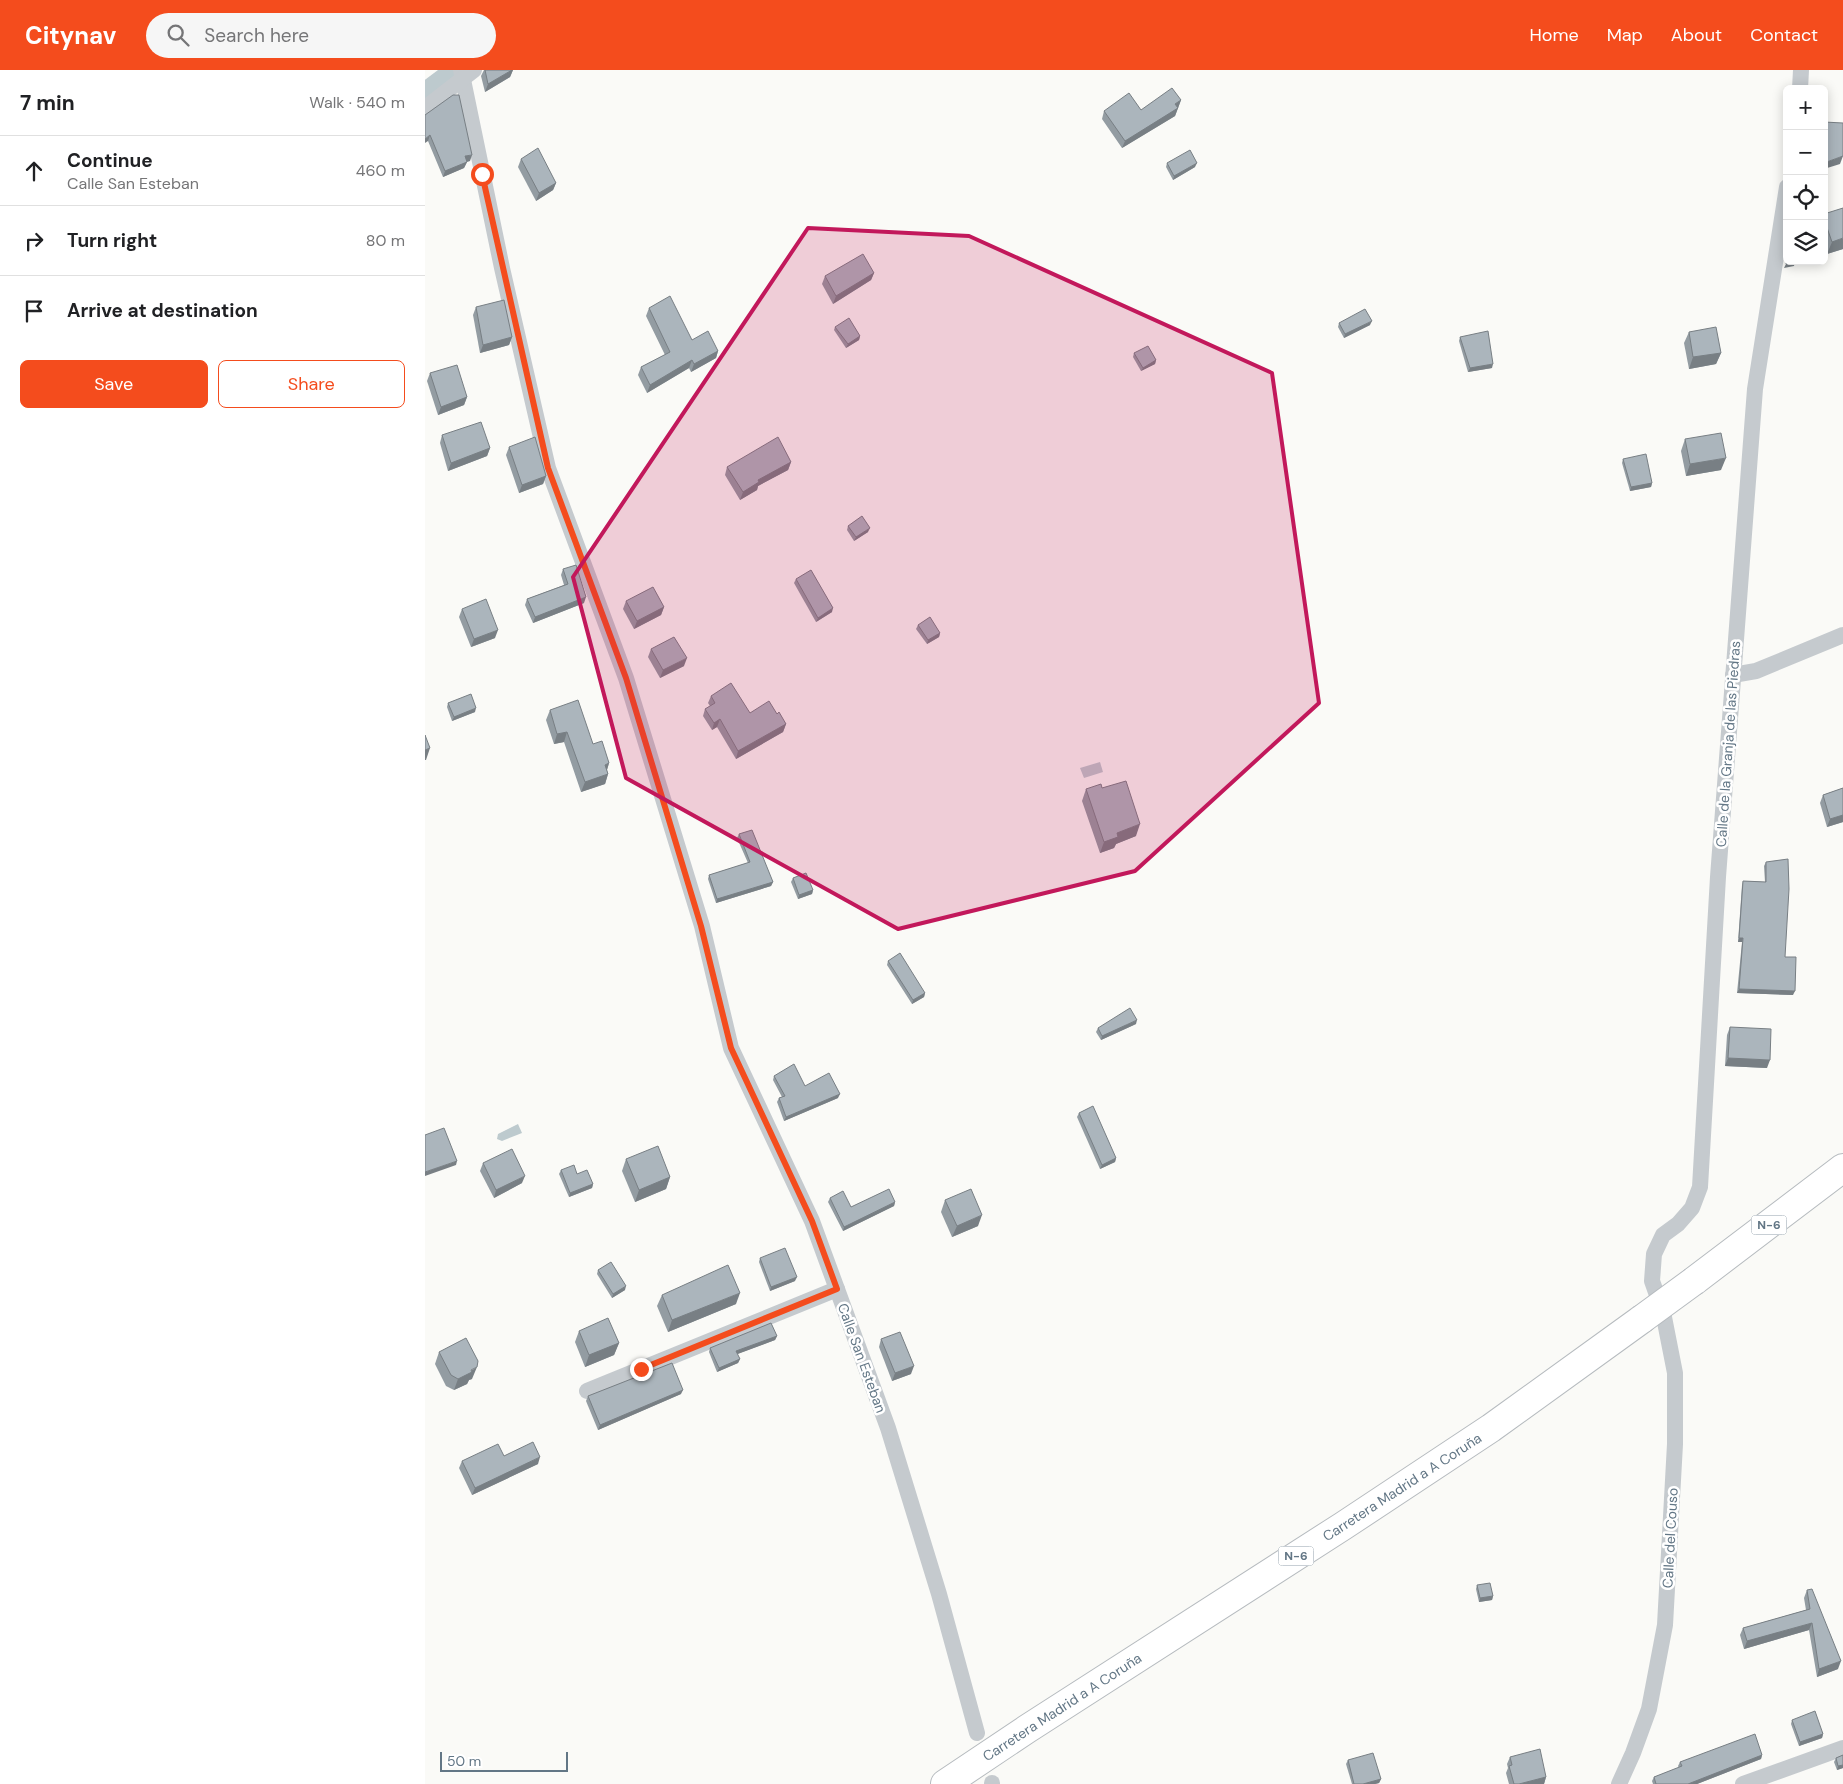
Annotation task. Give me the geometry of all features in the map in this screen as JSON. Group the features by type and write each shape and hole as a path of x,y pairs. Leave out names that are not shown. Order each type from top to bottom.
{"highway":[{"name":"Carretera Madrid a A Coruña","path":"945,1784 1491,1428 1694,1281 1843,1168"}],"street":[{"path":"1800,85 1801,70"},
{"path":"425,108 466,73"},
{"name":"Calle San Esteban","path":"466,73 502,268 548,468 626,678 701,926 731,1048 812,1221 888,1428 939,1594 977,1733"},
{"name":"Calle de la Granja de las Piedras","path":"1655,1287 1653,1281 1654,1254 1663,1235 1678,1224 1692,1208 1700,1187 1718,877 1755,389 1783,212"},
{"path":"1733,676 1756,671 1843,635"},
{"name":"Calle del Couso","path":"1619,1784 1649,1709 1665,1626 1675,1444 1675,1374 1668,1332 1655,1287"},
{"path":"587,1391 837,1289"},
{"path":"1743,1784 1843,1748"}],"highlighted area":[{"path":"808,228 969,236 1272,373 1319,703 1135,871 898,929 626,778 573,577"}],"shaded area":[{"path":"1100,762 1103,772 1084,778 1080,768"},
{"path":"518,1124 522,1133 502,1141 497,1139 498,1134"}],"building":[{"path":"485,70 512,70 488,84"},
{"path":"1172,88 1181,100 1175,104 1178,108 1125,141 1104,111 1129,93 1141,110"},
{"path":"453,95 459,95 472,155 465,156 467,162 445,171 430,135 425,139 425,115"},
{"path":"1828,122 1843,123 1843,156 1828,162"},
{"path":"538,148 556,183 539,193 521,159"},
{"path":"1190,150 1197,163 1174,176 1167,163"},
{"path":"1843,208 1843,238 1832,242 1828,230 1828,213"},
{"path":"863,254 874,273 836,296 825,276"},
{"path":"670,296 692,340 708,331 718,351 694,364 692,360 650,385 641,367 670,352 649,308"},
{"path":"504,300 512,337 483,345 476,307"},
{"path":"1365,309 1372,321 1345,334 1339,323"},
{"path":"849,318 860,336 848,344 835,327"},
{"path":"1716,327 1721,353 1693,357 1689,332"},
{"path":"1488,331 1493,364 1470,368 1460,337"},
{"path":"1148,346 1156,360 1143,368 1134,353"},
{"path":"457,365 467,397 441,407 430,373"},
{"path":"481,422 490,448 451,463 442,435"},
{"path":"1721,433 1726,458 1690,464 1685,439"},
{"path":"535,437 546,476 522,485 509,447"},
{"path":"778,437 791,462 758,480 759,482 743,492 727,467"},
{"path":"1646,454 1652,483 1631,487 1623,459"},
{"path":"862,516 870,528 856,537 848,526"},
{"path":"576,565 586,597 535,617 527,599 568,584 563,569"},
{"path":"811,570 833,608 818,618 796,579"},
{"path":"653,587 664,607 637,621 626,601"},
{"path":"486,599 498,630 474,639 462,609"},
{"path":"930,617 940,633 928,640 918,625"},
{"path":"674,637 687,658 663,670 651,649"},
{"path":"731,683 750,713 769,701 777,714 779,712 786,724 738,751 720,719 714,723 705,709 715,703 711,696"},
{"path":"471,694 476,708 454,717 448,703"},
{"path":"578,700 593,744 602,741 609,763 605,765 608,774 585,782 567,732 557,734 550,710"},
{"path":"425,735 430,748 425,750"},
{"path":"1126,781 1140,824 1117,833 1118,837 1104,842 1086,789 1101,784 1102,788"},
{"path":"1843,788 1843,815 1830,819 1823,795"},
{"path":"752,830 773,882 717,899 709,875 750,862 739,834"},
{"path":"1788,859 1789,889 1785,957 1796,957 1795,991 1739,989 1743,938 1739,938 1743,881 1766,882 1766,862"},
{"path":"806,873 813,890 799,895 793,878"},
{"path":"900,953 925,993 913,1000 888,961"},
{"path":"1130,1008 1137,1020 1102,1036 1098,1028"},
{"path":"1730,1027 1771,1029 1770,1060 1728,1058"},
{"path":"794,1064 805,1086 829,1073 840,1094 786,1117 779,1098 785,1096 774,1076"},
{"path":"1093,1106 1116,1158 1102,1165 1079,1113"},
{"path":"444,1128 457,1161 425,1172 425,1135"},
{"path":"658,1146 670,1177 639,1190 626,1159"},
{"path":"512,1149 525,1176 496,1190 483,1163"},
{"path":"574,1165 577,1174 587,1170 593,1184 570,1193 561,1170"},
{"path":"889,1189 895,1202 844,1227 830,1198 843,1191 851,1207"},
{"path":"971,1189 982,1215 957,1226 945,1200"},
{"path":"785,1248 797,1277 771,1287 760,1258"},
{"path":"611,1262 626,1286 613,1294 598,1270"},
{"path":"728,1265 740,1293 672,1320 662,1295"},
{"path":"608,1318 619,1343 589,1355 579,1331"},
{"path":"771,1323 777,1336 736,1351 740,1359 719,1368 710,1348"},
{"path":"900,1332 914,1366 895,1373 881,1339"},
{"path":"466,1338 478,1361 477,1367 471,1370 472,1372 458,1379 451,1375 439,1352"},
{"path":"672,1363 683,1390 600,1425 588,1396"},
{"path":"533,1442 540,1457 475,1488 462,1461 498,1444 504,1456"},
{"path":"1490,1583 1493,1596 1480,1598 1477,1585"},
{"path":"1812,1589 1841,1661 1819,1669 1812,1623 1747,1641 1743,1628 1810,1609 1807,1590"},
{"path":"1815,1711 1823,1734 1800,1742 1792,1720"},
{"path":"1755,1734 1762,1755 1688,1784 1656,1784 1654,1777 1682,1766 1680,1762"},
{"path":"1540,1749 1546,1777 1514,1784 1509,1766 1512,1765 1510,1757"},
{"path":"1373,1753 1381,1779 1363,1784 1354,1784 1348,1760"},
{"path":"1843,1755 1843,1765 1838,1766 1836,1758"}],"waterway":[{"path":"425,91 453,70"}],"route":[{"path":"482,174 548,468 626,678 701,926 731,1048 812,1221 837,1289 641,1369"}]}
